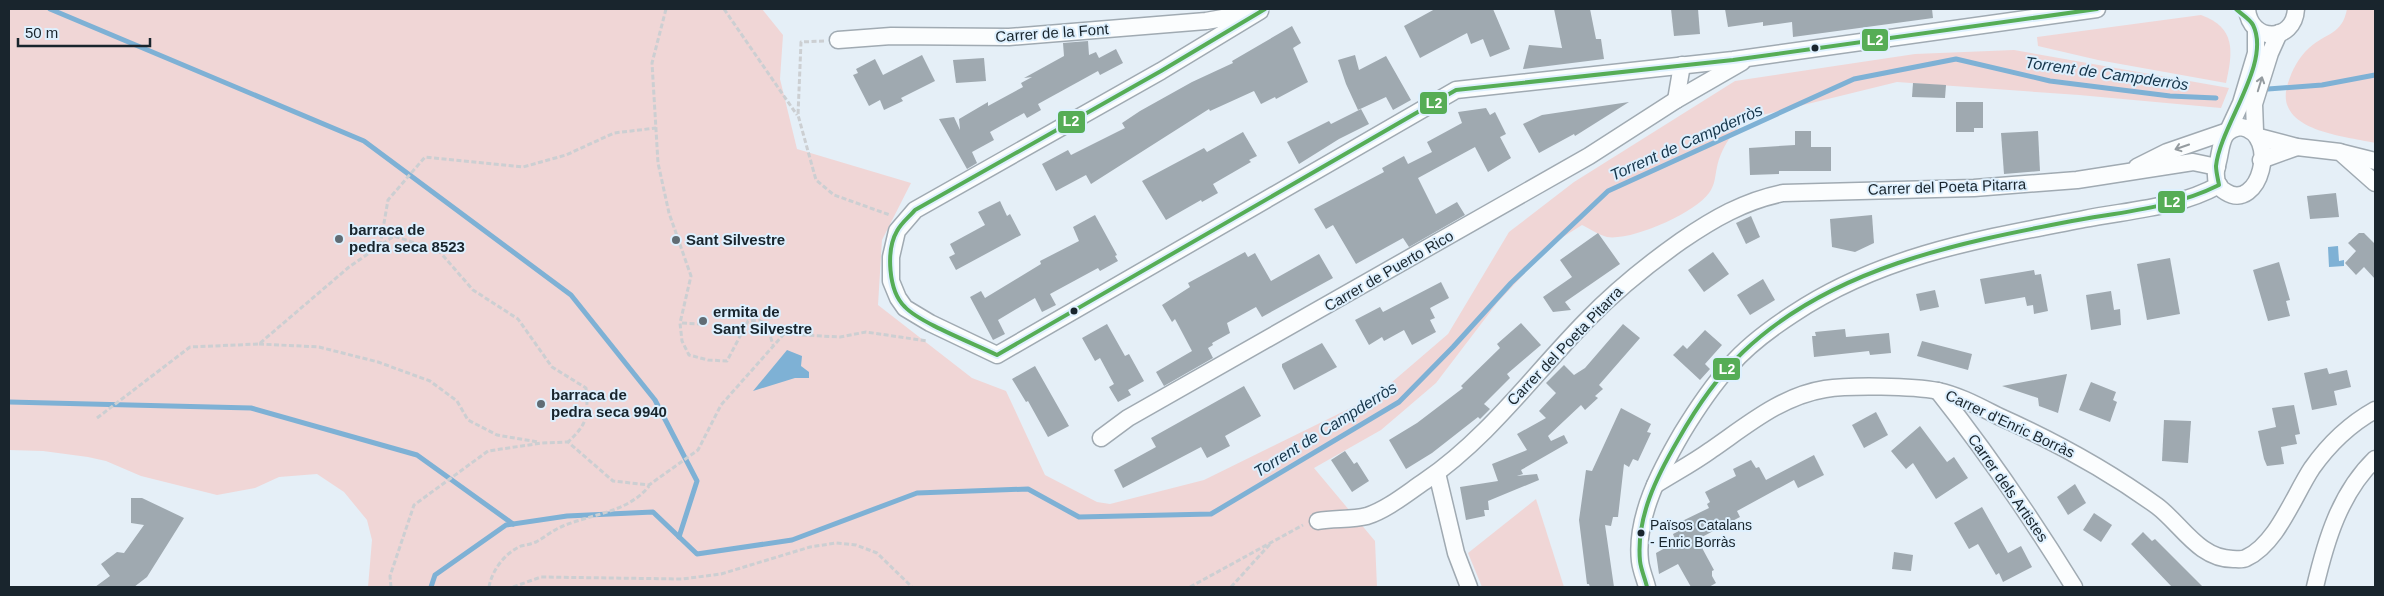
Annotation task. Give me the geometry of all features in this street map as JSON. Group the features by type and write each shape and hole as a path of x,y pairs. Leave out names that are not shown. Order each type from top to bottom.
{"street":[{"path":"1262,10 1161,71 914,210 897,231 891,257 891,281 898,298 905,308 930,323 997,354 1456,90 1748,58 2097,9"},
{"name":"Carrer de la Font","path":"838,40 891,36 1010,37 1206,21 1262,10"},
{"path":"2246,15 2256,53 2241,103 2221,143 2216,176 2219,186 2233,196 2246,194 2256,184 2262,144 2257,134 2254,104 2270,53 2279,34 2293,23 2298,11"},
{"path":"2246,15 2271,35 2279,34"},
{"name":"Carrer de Puerto Rico","path":"1101,438 1128,418 1589,156 1676,100 1748,58"},
{"path":"1676,100 1682,65"},
{"path":"2228,131 2242,126 2257,134 2297,147 2340,152 2375,161"},
{"name":"Carrer del Poeta Pitarra","path":"2124,174 2168,152 2228,131"},
{"path":"2261,160 2297,147"},
{"path":"2340,152 2375,183"},
{"name":"Carrer del Poeta Pitarra","path":"1318,521 1367,516 1401,498 1437,473 1472,444 1619,288 1672,247 1736,207 1758,198 1783,193 1974,188 2077,180 2193,162 2217,167"},
{"path":"1647,587 1640,561 1640,532 1659,472 1701,403 1730,366 1771,329 1816,299 1848,281 1938,249 2111,214 2184,202 2219,186"},
{"name":"Carrer d'Enric Borràs","path":"1655,485 1752,421 1793,398 1825,389 1881,388 1938,391 2000,416 2088,461 2158,508 2199,547 2224,559 2245,559 2265,544 2288,512 2318,461 2343,431 2375,410"},
{"name":"Carrer dels Artistes","path":"1938,391 1980,444 2018,499 2074,587"},
{"path":"2315,587 2323,554 2340,506 2363,470 2375,459"},
{"path":"1437,473 1456,553 1469,587"}],"path":[{"path":"666,9 652,63 658,163 669,213 691,276 680,323 682,341 689,355 708,360 727,361 748,321 759,320 768,325 773,345"},
{"path":"724,9 798,115"},
{"path":"838,40 801,42 798,115 816,180 834,196 905,220"},
{"path":"380,246 388,200 425,157 523,167 566,155 614,133 656,128"},
{"path":"258,344 349,267 394,236 439,251 473,290 518,318 552,367 586,388 588,416 582,429 568,442 542,443 488,451 414,505 390,576 391,587"},
{"path":"680,323 702,324"},
{"path":"489,587 502,559 520,547 535,542 569,524 606,514 640,497 649,485 698,450 721,405 784,334 840,337 866,332 930,341"},
{"path":"97,418 190,348 258,344 318,347 386,365 430,380 457,401 468,420 497,435 542,443"},
{"path":"568,442 613,481 649,485"},
{"path":"1190,587 1300,526 1318,521"},
{"path":"1231,587 1273,541"},
{"path":"513,587 542,577 682,579 721,574 810,547 836,543 856,545 877,553 912,587"}],"shaded area":[{"path":"9,9 762,9 783,35 780,79 797,149 911,183 882,240 878,305 972,378 1006,391 1045,475 1097,502 1110,504 1204,480 1377,395 1448,334 1509,232 1574,182 1735,81 1915,54 2014,50 2229,88 2221,108 2079,95 1897,82 1750,118 1739,127 1725,146 1719,160 1715,180 1709,193 1702,201 1677,217 1632,235 1607,237 1582,225 1552,244 1497,303 1436,383 1381,430 1314,468 1375,541 1377,587 368,587 372,540 367,520 344,492 317,474 279,477 255,488 217,495 141,476 106,461 88,457 43,451 9,450"},
{"path":"2347,9 2375,9 2375,143 2330,134 2314,128 2300,121 2290,112 2286,99 2288,83 2299,60 2309,48 2338,29"},
{"path":"2201,15 2221,27 2229,42 2230,61 2226,83 2098,60 2038,46 2037,37"},
{"path":"1536,499 1564,587 1482,587 1468,553"}],"water":[{"path":"2338,246 2339,261 2344,260 2344,266 2329,267 2328,247"},
{"path":"787,350 802,356 801,366 809,372 809,378 795,378 753,391"}],"building":[{"path":"1435,9 1493,9 1510,49 1490,57 1483,39 1471,44 1467,33 1420,58 1404,26"},
{"path":"1554,9 1590,9 1596,39 1601,39 1604,59 1523,69 1529,45 1562,48"},
{"path":"1671,9 1698,9 1700,34 1674,36"},
{"path":"1725,9 1932,9 1933,18 1793,37 1792,22 1763,26 1763,22 1728,27"},
{"path":"1292,26 1301,43 1293,48 1308,82 1276,99 1275,97 1261,104 1254,91 1210,111 1209,109 1091,184 1086,175 1056,191 1042,164 1068,150 1071,155 1125,128 1122,123 1140,111 1192,82 1233,63 1232,61"},
{"path":"1088,41 1089,55 1096,52 1099,58 1116,49 1123,63 1100,75 1098,71 1038,104 1041,110 1027,118 1024,113 990,132 994,140 972,152 977,163 967,169 939,119 954,117 960,130 959,119 988,102 988,106 1023,87 1021,83 1032,77 1024,78 1064,56 1063,43"},
{"path":"922,55 935,81 901,98 903,101 884,110 880,100 869,106 853,75 858,73 856,69 875,59 883,75"},
{"path":"1355,55 1359,70 1386,56 1411,100 1393,110 1386,97 1358,110 1338,60"},
{"path":"984,58 986,81 956,83 953,60"},
{"path":"1913,83 1946,85 1945,98 1912,97"},
{"path":"1629,102 1575,136 1574,134 1539,153 1523,124 1542,115"},
{"path":"1956,102 1983,102 1983,128 1974,128 1974,132 1956,132"},
{"path":"1486,108 1490,115 1495,112 1506,134 1500,137 1511,158 1488,172 1475,147 1418,178 1436,214 1457,202 1465,215 1409,247 1403,238 1356,264 1333,225 1326,229 1314,209 1384,172 1382,168 1404,156 1408,164 1432,152 1427,142 1462,123 1458,112"},
{"path":"1361,109 1369,124 1339,139 1299,164 1287,142 1329,121 1331,124"},
{"path":"1795,131 1811,131 1811,147 1831,147 1831,171 1779,171 1779,174 1750,175 1749,148 1795,145"},
{"path":"2038,131 2040,171 2004,174 2001,133"},
{"path":"1243,132 1257,156 1249,160 1251,162 1213,184 1218,193 1202,202 1201,200 1166,220 1142,181 1204,148 1207,152"},
{"path":"2336,193 2339,217 2310,219 2307,196"},
{"path":"1000,201 1007,216 1010,214 1021,235 956,270 949,257 955,254 950,244 985,225 978,212"},
{"path":"1095,215 1117,255 1115,256 1118,261 1100,271 1098,268 1050,294 1056,305 1042,312 1035,298 998,320 1005,334 993,340 970,297 981,291 985,298 1041,264 1040,261 1079,241 1073,227"},
{"path":"1872,215 1874,243 1855,252 1832,247 1830,219"},
{"path":"1751,216 1760,237 1746,244 1736,223"},
{"path":"1598,233 1620,264 1565,302 1571,310 1553,312 1543,297 1572,277 1560,260"},
{"path":"2359,233 2364,233 2375,244 2375,279 2364,267 2356,275 2345,263 2356,251 2348,243"},
{"path":"1245,252 1248,257 1255,253 1271,281 1319,254 1333,278 1262,317 1256,307 1227,323 1230,333 1212,343 1213,345 1208,348 1213,358 1164,386 1156,372 1192,351 1175,319 1172,322 1162,305 1190,287 1188,283"},
{"path":"1713,252 1729,274 1704,292 1688,270"},
{"path":"2170,258 2180,314 2147,320 2137,264"},
{"path":"2279,262 2290,300 2286,301 2290,316 2268,321 2253,270"},
{"path":"2034,270 2035,275 2041,274 2048,311 2034,314 2033,305 2027,306 2025,297 1985,304 1980,279"},
{"path":"1763,279 1775,300 1750,315 1737,295"},
{"path":"1441,282 1449,298 1430,308 1435,318 1430,320 1436,332 1412,345 1404,330 1384,341 1382,337 1369,345 1355,320 1380,307 1383,312"},
{"path":"1935,290 1939,307 1920,311 1916,294"},
{"path":"2111,291 2114,310 2120,309 2121,325 2091,330 2086,295"},
{"path":"1521,323 1541,345 1507,374 1510,378 1484,404 1490,409 1480,419 1478,417 1432,453 1406,469 1389,440 1417,423 1463,388 1461,386 1500,348 1497,344"},
{"path":"1107,324 1125,356 1129,354 1144,381 1128,390 1131,395 1118,402 1109,387 1114,384 1100,358 1095,361 1082,338"},
{"path":"1623,324 1640,338 1599,385 1603,389 1595,396 1598,398 1585,410 1581,405 1548,436 1551,441 1564,435 1568,443 1521,470 1523,474 1517,476 1537,474 1539,480 1488,501 1489,510 1484,510 1485,516 1466,520 1460,487 1498,481 1492,464 1527,450 1517,434 1546,418 1539,411 1556,393 1546,383 1564,365 1574,375 1585,368"},
{"path":"1845,329 1846,337 1889,333 1891,353 1870,355 1869,351 1814,357 1812,336 1816,336 1815,332"},
{"path":"1705,330 1722,345 1705,364 1710,369 1700,380 1673,355 1683,345 1687,349"},
{"path":"1922,341 1972,354 1968,370 1917,356"},
{"path":"1322,343 1337,367 1294,390 1282,364"},
{"path":"1035,366 1069,426 1048,437 1028,401 1026,402 1012,379"},
{"path":"2327,368 2329,374 2347,370 2351,387 2334,391 2337,405 2312,410 2304,373"},
{"path":"2067,374 2058,413 2039,406 2038,398 2002,386"},
{"path":"2091,382 2116,392 2113,400 2117,402 2110,422 2079,410"},
{"path":"1244,386 1261,416 1225,436 1230,446 1207,458 1201,447 1123,488 1114,470 1156,447 1151,438"},
{"path":"2294,405 2300,434 2295,435 2297,444 2281,447 2284,464 2267,466 2258,431 2276,427 2272,408"},
{"path":"1621,408 1651,424 1647,432 1651,433 1638,461 1633,459 1629,467 1624,464 1618,517 1613,517 1611,526 1605,525 1614,587 1590,587 1587,584 1579,520 1586,470 1592,471"},
{"path":"1876,412 1888,435 1864,448 1852,425"},
{"path":"2164,420 2191,421 2188,463 2162,461"},
{"path":"1920,426 1947,462 1954,457 1968,478 1936,499 1913,463 1906,469 1891,451"},
{"path":"1345,451 1354,464 1357,462 1369,481 1352,492 1331,460"},
{"path":"1814,455 1824,475 1798,488 1794,480 1737,511 1740,517 1700,538 1703,546 1701,546 1714,570 1712,571 1712,576 1716,583 1709,587 1691,587 1678,564 1659,574 1656,553 1676,542 1673,534 1679,531 1676,524 1709,508 1707,504 1710,502 1705,492 1736,476 1733,469 1751,460 1756,468 1759,467 1766,480"},
{"path":"2075,484 2086,503 2068,515 2057,497"},
{"path":"131,498 142,498 184,518 147,577 134,587 95,587 110,576 101,564 117,552 124,553 144,525 131,523"},
{"path":"1982,507 2008,553 2021,546 2032,567 2003,582 1999,573 1996,575 1978,544 1969,549 1954,523"},
{"path":"2094,513 2112,525 2101,542 2083,530"},
{"path":"2143,532 2152,541 2155,539 2203,587 2172,587 2131,544"},
{"path":"1894,552 1913,555 1911,571 1892,569"}],"waterway":[{"path":"50,9 364,141 571,295 655,400 697,481 679,537"},
{"name":"Torrent de Campderròs","path":"431,587 435,575 506,525 567,516 653,512 697,554 792,540 917,493 1028,489 1079,517 1211,514 1399,402 1453,347 1511,283 1608,191 1854,79 1956,59 2050,81 2170,96 2216,98"},
{"name":"Torrent de Campderròs","path":"2268,89 2322,85 2375,75"},
{"path":"9,402 251,408 417,455 513,524"}],"transit line":[{"name":"L2","path":"1265,9 1161,71 915,210 899,228 893,239 891,249 890,270 899,300 912,313 923,320 997,355 1456,90 1733,60 2097,9"},
{"name":"L2","path":"1647,587 1640,561 1641,529 1650,498 1663,468 1707,393 1743,352 1778,323 1815,299 1855,279 1897,263 1984,239 2165,204 2202,193 2219,185 2216,166 2220,150 2251,76 2256,57 2257,40 2253,25 2236,9"}],"place":[{"name":"barraca de pedra seca 8523","path":"339,239"},
{"name":"Sant Silvestre","path":"676,240"},
{"name":"ermita de Sant Silvestre","path":"703,321"},
{"name":"barraca de pedra seca 9940","path":"541,404"},
{"name":"Països Catalans - Enric Borràs","path":"1641,533"}]}
